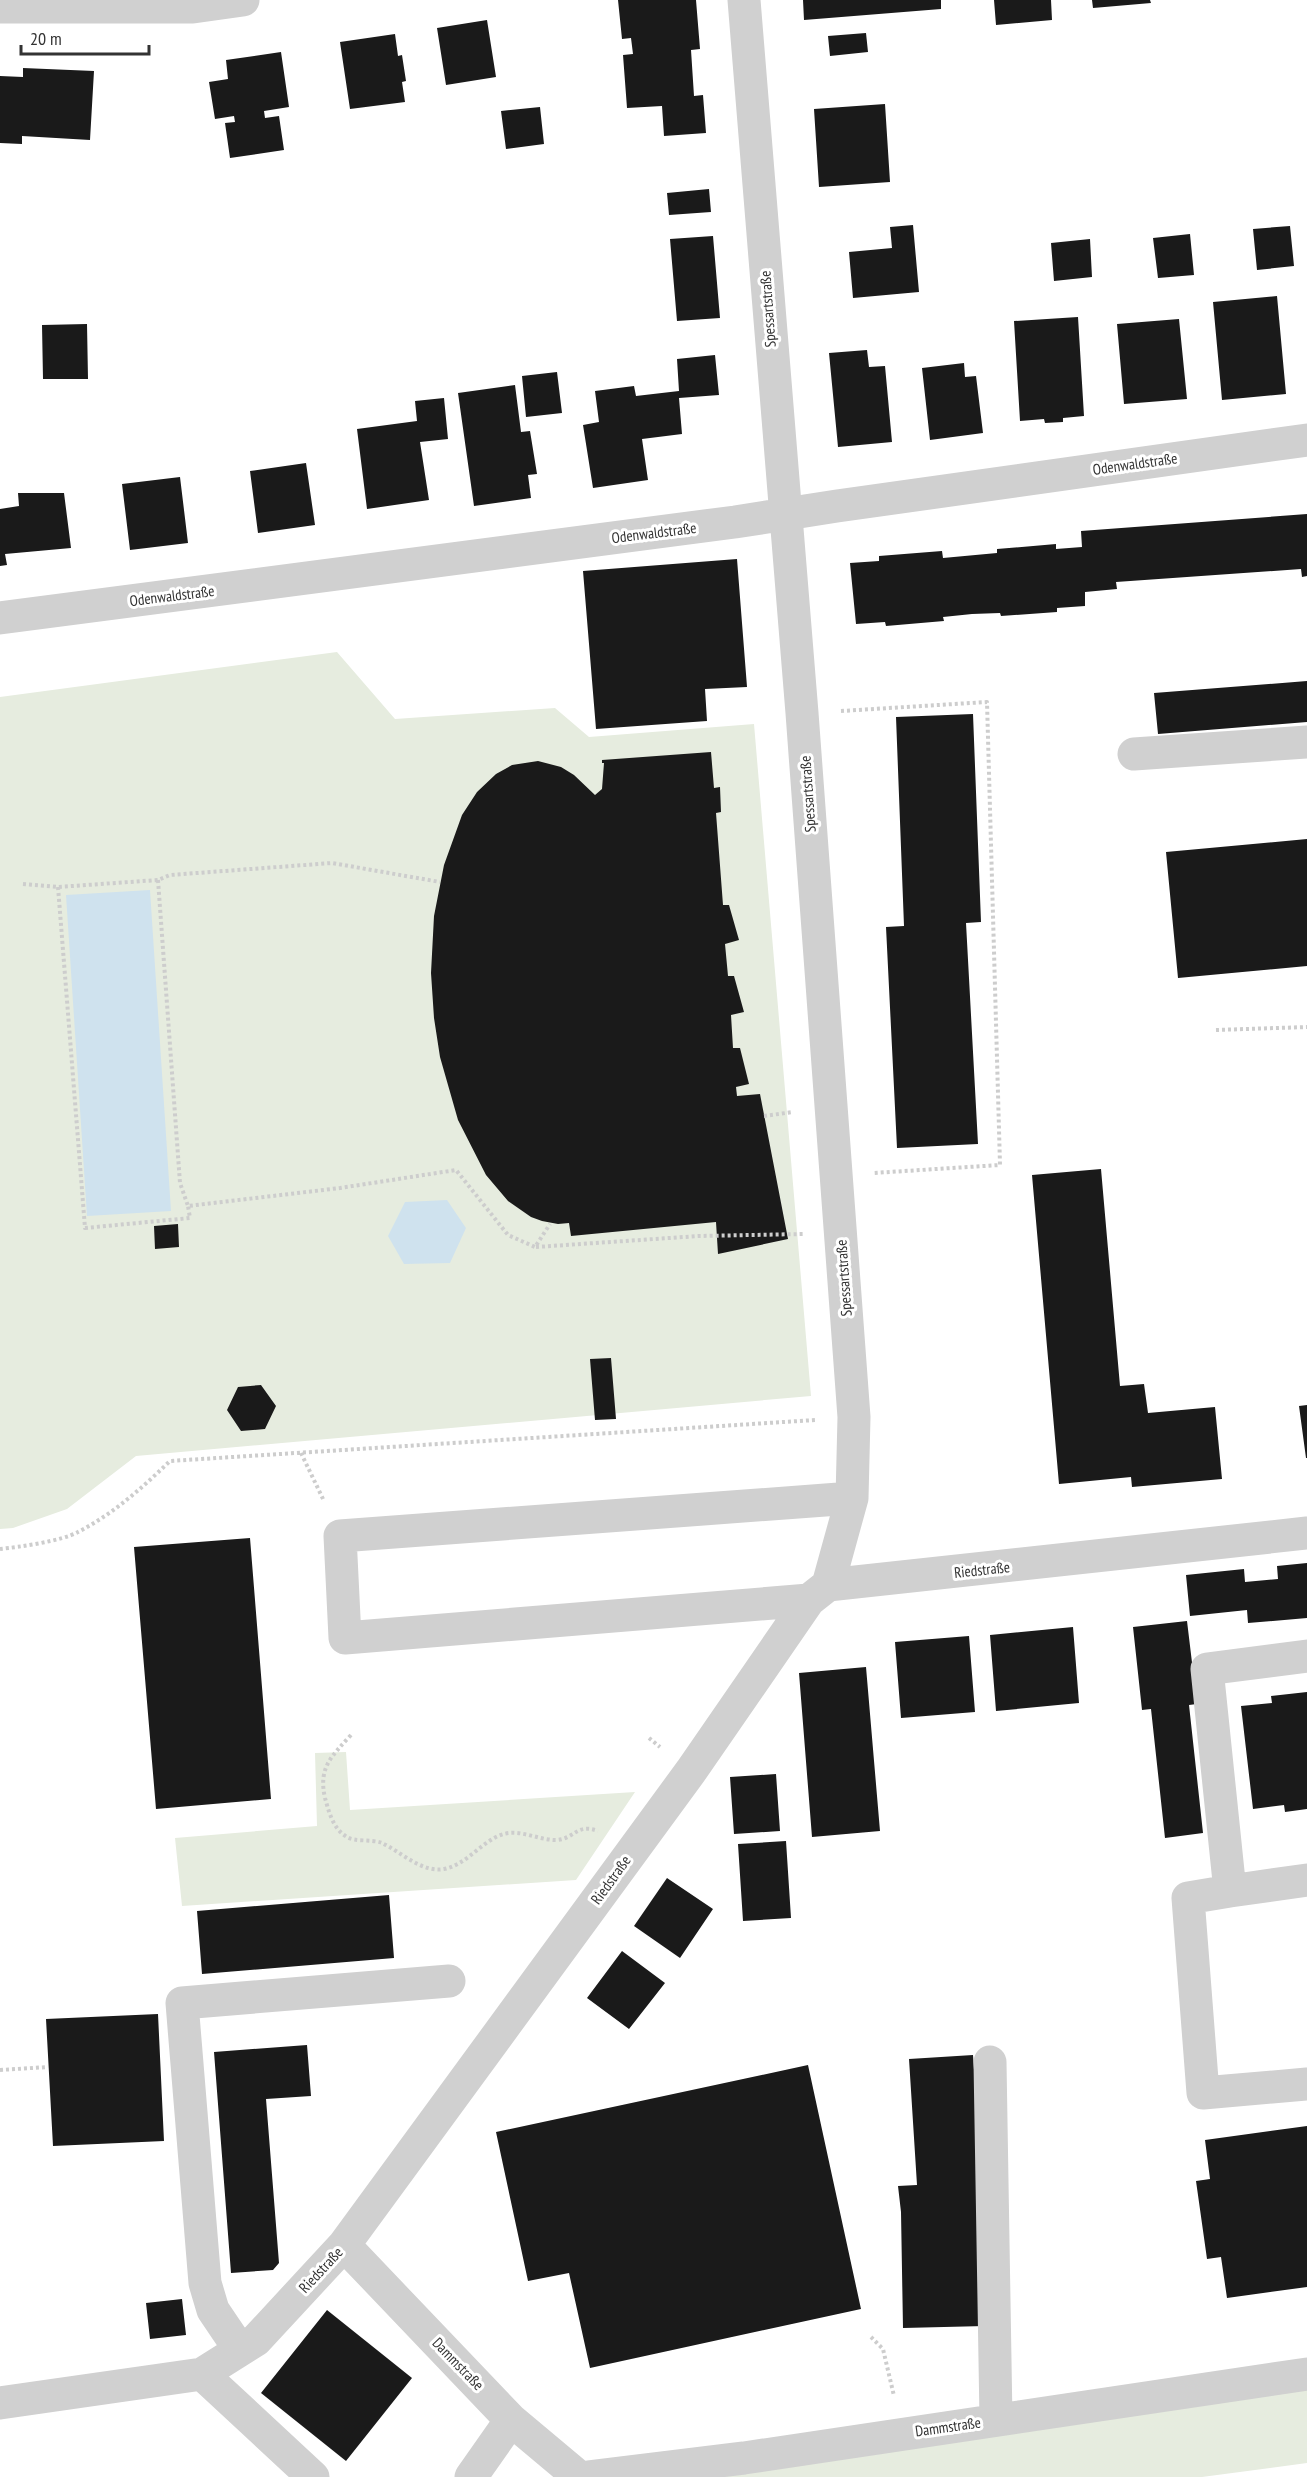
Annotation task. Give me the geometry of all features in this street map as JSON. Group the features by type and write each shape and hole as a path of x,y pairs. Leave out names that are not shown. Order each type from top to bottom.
{"street":[{"path":"0,7 193,7 243,0"},
{"name":"Spessartstraße","path":"744,0 802,713 855,1417 852,1498 818,1593"},
{"name":"Odenwaldstraße","path":"0,618 785,514 1307,440"},
{"path":"1134,754 1307,742"},
{"path":"818,1593 345,1638 340,1536 852,1498"},
{"name":"Riedstraße","path":"0,2403 202,2374 256,2340 344,2245 622,1866 818,1593 1307,1533"},
{"path":"1230,1891 1208,1669 1307,1656"},
{"path":"1307,1880 1188,1898 1203,2093 1307,2084"},
{"path":"240,2350 213,2310 206,2283 182,2003 448,1981"},
{"path":"990,2062 996,2420"},
{"name":"Dammstraße","path":"344,2245 511,2420 579,2477"},
{"path":"202,2374 313,2477"},
{"name":"Dammstraße","path":"589,2477 744,2458 1307,2374"},
{"path":"471,2477 511,2420"}],"path":[{"path":"802,713 987,702 1000,1165 836,1175"},
{"path":"23,884 58,887 158,880 171,875 332,863 440,882"},
{"path":"58,887 85,1228 190,1218 180,1183 158,880"},
{"path":"1216,1030 1307,1027"},
{"path":"188,1206 340,1188 456,1170 508,1235 535,1247 699,1236 841,1233"},
{"path":"535,1247 550,1224"},
{"path":"0,1549 15,1548 76,1533 129,1499 170,1461 855,1417"},
{"path":"301,1452 340,1536"},
{"path":"351,1735 322,1773 329,1812 335,1827 348,1838 380,1842 424,1867 441,1870 455,1866 485,1843 500,1835 512,1832 558,1840 569,1837 576,1830 585,1828 598,1830 622,1866"},
{"path":"0,2070 48,2067"},
{"path":"871,2337 883,2349 903,2434"}],"shaded area":[{"path":"337,652 395,719 555,708 589,737 754,724 811,1396 136,1456 67,1509 13,1528 0,1529 0,697"},
{"path":"346,1752 350,1810 635,1792 576,1880 182,1906 175,1838 317,1826 315,1753"},
{"path":"1307,2389 1307,2463 1202,2477 706,2477"}],"water":[{"path":"150,890 171,1211 87,1216 66,895"},
{"path":"447,1200 466,1228 450,1263 404,1264 388,1236 405,1202"}],"building":[{"path":"618,0 696,0 700,49 691,50 694,96 703,95 706,133 664,136 662,106 627,108 623,55 633,54 631,38 622,39"},
{"path":"803,0 941,0 941,9 804,20"},
{"path":"994,0 1051,0 1052,20 996,25"},
{"path":"1092,0 1150,0 1151,3 1093,8"},
{"path":"487,20 496,77 446,85 437,28"},
{"path":"866,33 868,52 830,56 828,36"},
{"path":"395,34 398,56 402,55 406,81 402,82 405,102 350,109 340,42"},
{"path":"281,52 289,107 264,111 265,118 279,116 284,150 230,158 225,123 235,122 234,116 215,119 209,82 228,79 226,60"},
{"path":"23,68 94,71 90,140 22,136 22,144 0,143 0,76 23,77"},
{"path":"885,104 890,182 819,187 814,109"},
{"path":"540,107 544,144 506,149 501,111"},
{"path":"709,189 711,212 669,215 667,193"},
{"path":"913,225 919,292 853,298 849,252 892,248 890,227"},
{"path":"1290,226 1294,266 1257,270 1253,229"},
{"path":"1190,234 1194,275 1158,278 1153,238"},
{"path":"713,236 720,318 677,321 670,239"},
{"path":"1090,239 1092,277 1054,281 1051,243"},
{"path":"1277,296 1286,394 1222,400 1213,302"},
{"path":"1078,317 1084,416 1063,418 1063,422 1045,423 1044,419 1020,421 1014,321"},
{"path":"1179,319 1187,399 1124,404 1117,324"},
{"path":"87,324 88,379 43,379 42,325"},
{"path":"867,350 869,367 885,366 892,442 838,447 829,353"},
{"path":"715,355 719,395 679,398 682,434 642,439 648,480 593,488 583,425 599,422 595,391 634,386 636,396 679,391 677,359"},
{"path":"964,363 965,377 976,376 983,433 930,440 922,368"},
{"path":"557,372 562,413 526,417 522,376"},
{"path":"515,385 521,432 530,431 537,474 528,475 531,498 474,506 458,393"},
{"path":"444,398 448,439 420,442 429,500 367,509 357,429 417,421 415,401"},
{"path":"306,463 315,525 258,533 250,471"},
{"path":"180,477 188,543 130,550 122,484"},
{"path":"18,493 64,493 71,548 5,554 7,565 0,566 0,509 19,506"},
{"path":"1307,514 1307,576 1302,577 1301,569 1116,582 1117,589 1085,592 1085,606 1057,608 1057,612 1001,616 1000,613 972,614 943,617 944,621 886,626 885,622 856,624 850,563 879,561 879,556 942,551 943,558 997,553 997,549 1056,544 1056,549 1082,547 1081,531"},
{"path":"737,559 747,687 705,689 707,721 596,729 583,571"},
{"path":"1307,681 1307,722 1158,734 1154,693"},
{"path":"973,714 981,922 966,923 978,1144 897,1148 886,927 904,926 896,717"},
{"path":"711,752 714,788 720,787 721,812 716,813 723,905 729,905 739,940 725,944 728,976 734,976 744,1012 731,1015 733,1048 740,1048 749,1084 736,1087 737,1096 760,1094 788,1239 718,1254 716,1222 571,1236 569,1223 558,1224 542,1221 531,1217 508,1201 486,1175 458,1120 440,1057 434,1018 431,973 434,916 444,865 462,815 477,792 496,774 512,765 538,761 561,767 574,775 595,795 602,789 604,763 602,760"},
{"path":"1307,839 1307,966 1178,978 1166,852"},
{"path":"1101,1169 1120,1386 1144,1384 1148,1413 1215,1407 1222,1479 1132,1487 1131,1477 1059,1484 1032,1175"},
{"path":"178,1224 179,1247 155,1249 154,1226"},
{"path":"611,1358 616,1419 595,1420 590,1359"},
{"path":"261,1385 276,1406 265,1429 241,1431 227,1410 238,1387"},
{"path":"1307,1405 1307,1458 1306,1458 1299,1406"},
{"path":"250,1538 271,1799 156,1809 134,1547"},
{"path":"1307,1563 1307,1618 1248,1623 1247,1610 1190,1616 1186,1575 1244,1569 1245,1582 1278,1579 1277,1566"},
{"path":"1187,1621 1197,1704 1189,1705 1203,1833 1165,1838 1151,1709 1142,1710 1133,1627"},
{"path":"1073,1627 1079,1703 996,1711 990,1635"},
{"path":"969,1636 975,1712 901,1718 895,1642"},
{"path":"866,1667 880,1831 812,1837 799,1673"},
{"path":"1307,1692 1307,1809 1285,1812 1284,1805 1253,1809 1241,1706 1272,1703 1271,1696"},
{"path":"776,1774 780,1831 734,1834 730,1777"},
{"path":"786,1841 791,1918 743,1921 738,1844"},
{"path":"667,1878 713,1909 680,1958 634,1926"},
{"path":"389,1895 394,1958 202,1974 197,1911"},
{"path":"622,1951 665,1983 629,2029 587,1998"},
{"path":"158,2014 164,2141 53,2146 46,2019"},
{"path":"307,2045 311,2096 266,2099 279,2263 273,2270 231,2273 214,2052"},
{"path":"973,2055 981,2174 985,2326 903,2328 901,2212 898,2186 917,2185 909,2059"},
{"path":"808,2065 861,2309 590,2368 569,2273 528,2281 496,2132"},
{"path":"1307,2126 1307,2287 1227,2298 1221,2257 1207,2259 1196,2181 1210,2179 1205,2140"},
{"path":"182,2299 186,2335 150,2339 146,2303"},
{"path":"327,2310 412,2378 346,2461 261,2393"}]}
